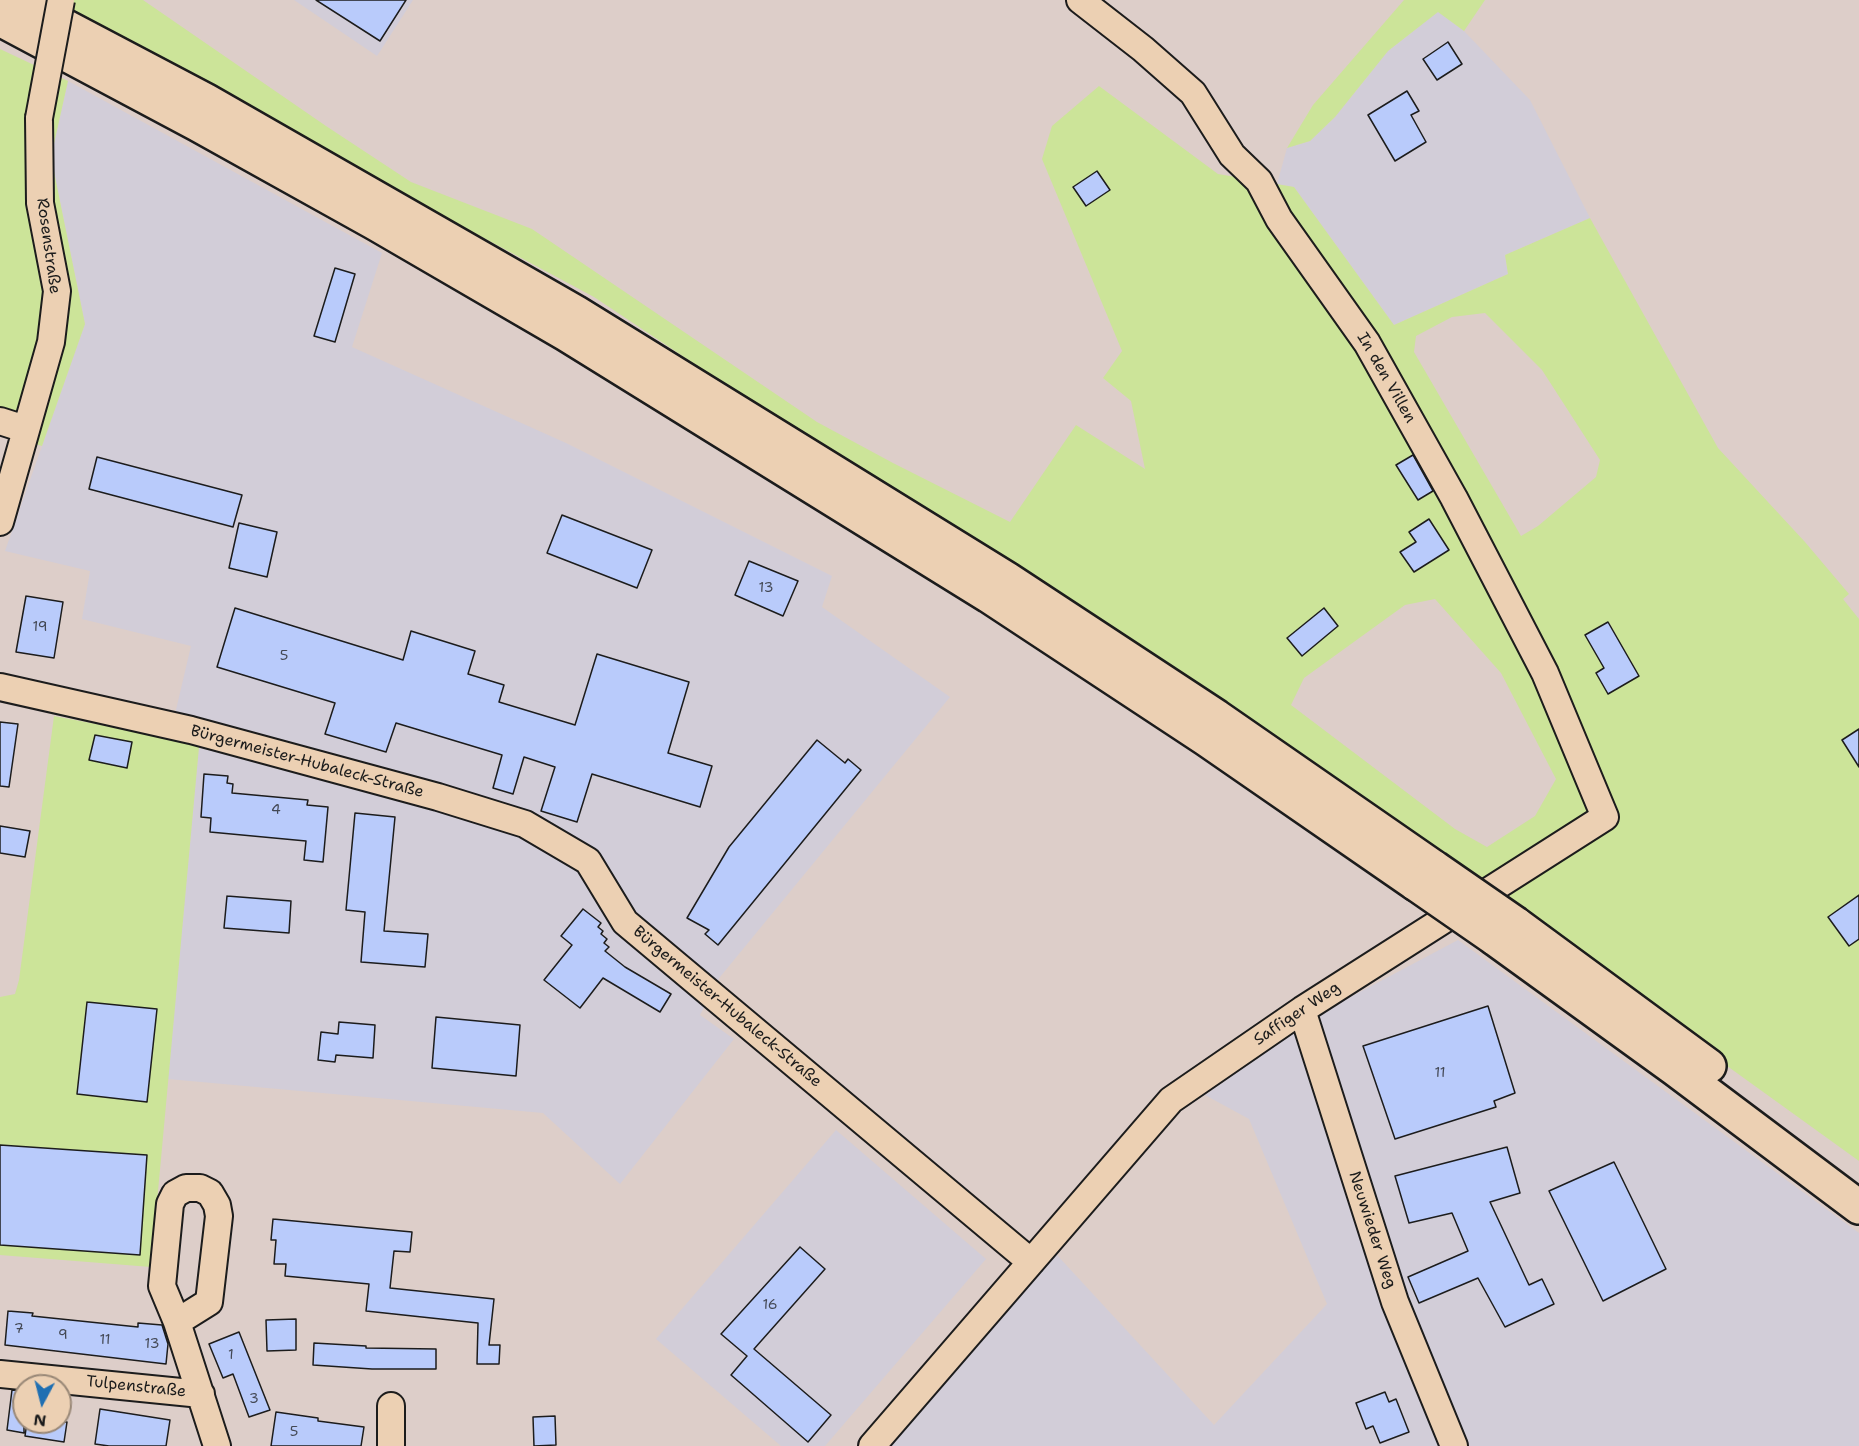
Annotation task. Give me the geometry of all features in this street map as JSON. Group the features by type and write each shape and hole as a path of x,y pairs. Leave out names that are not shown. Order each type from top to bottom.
{"highway":[{"path":"15,0 205,100 575,312 1007,579 1217,717 1426,876 1505,931 1690,1052 1859,1179"},
{"path":"0,19 208,130 566,334 989,596 1206,739 1426,876"},
{"path":"1505,931 1675,1069 1859,1207"}],"street":[{"name":"Rosenstraße","path":"0,522 51,342 57,291 40,202 39,118 61,0"},
{"name":"In den Villen","path":"1080,0 1143,49 1192,93 1232,155 1259,181 1279,219 1367,343 1454,498 1545,673 1605,817"},
{"path":"0,421 25,429"},
{"name":"Bürgermeister-Hubaleck-Straße","path":"0,687 191,730 438,797 525,824 588,861 625,922 1031,1262"},
{"name":"Saffiger Weg","path":"1031,1262 1171,1100 1302,1010 1605,817"},
{"name":"Neuwieder Weg","path":"1302,1010 1395,1302 1454,1446"},
{"path":"872,1446 1031,1262"},
{"path":"177,1322 217,1446"},
{"name":"Tulpenstraße","path":"0,1374 201,1394"},
{"path":"391,1406 391,1446"}],"shaded area":[{"path":"294,0 413,0 377,56"},
{"path":"1439,11 1464,31 1530,100 1590,218 1505,255 1508,274 1394,325 1294,187 1277,184 1287,148 1310,141 1335,117 1388,51"},
{"path":"68,81 382,253 352,347 566,443 832,576 822,607 950,697 720,977 700,1015 734,1039 620,1184 543,1113 168,1079 199,747 199,720 175,714 191,646 82,619 90,571 5,551 85,324 51,157"},
{"path":"1458,940 1859,1233 1859,1446 889,1446 1056,1254 1214,1425 1327,1304 1249,1119 1205,1095 1326,1010"},
{"path":"836,1130 986,1259 825,1446 781,1446 656,1339"}],"green space":[{"path":"39,0 143,0 411,182 532,229 817,422 1010,522 1076,425 1145,469 1131,401 1103,378 1122,351 1042,159 1052,126 1099,86 1218,174 1294,187 1394,325 1508,274 1505,255 1590,218 1718,448 1805,542 1849,594 1843,599 1859,619 1859,1161 1469,880 594,297","holes":["1485,313 1542,370 1600,460 1596,477 1538,526 1521,536 1414,352 1416,336 1452,317","1419,452 1440,486 1418,500 1396,466","1429,519 1449,550 1429,562 1409,532","1435,599 1501,673 1556,779 1535,816 1487,847 1455,829 1291,705 1304,678 1405,605","1609,622 1618,639 1595,652 1585,635","1628,656 1639,676 1608,693 1596,672"]},
{"path":"1404,0 1485,0 1464,31 1438,12 1388,51 1335,117 1310,141 1287,148 1313,105"},
{"path":"0,49 68,81 51,157 85,324 42,446 0,433"},
{"path":"54,716 165,737 199,747 151,1267 0,1255 0,997 15,994 19,980"}],"building":[{"path":"316,0 406,0 380,41"},
{"path":"1448,42 1462,64 1437,80 1423,59"},
{"path":"1407,91 1419,111 1411,115 1426,142 1395,161 1368,115"},
{"path":"1097,171 1110,190 1086,206 1073,187"},
{"path":"335,268 355,274 335,342 314,336"},
{"path":"1413,455 1433,491 1418,500 1396,465"},
{"path":"97,457 242,495 233,527 89,489"},
{"path":"562,515 652,550 637,588 547,553"},
{"path":"1429,519 1449,550 1414,572 1400,552 1416,542 1409,532"},
{"path":"239,523 277,532 267,577 229,568"},
{"path":"749,561 798,581 783,616 735,595"},
{"path":"26,596 63,602 54,658 16,652"},
{"path":"235,608 403,660 411,631 475,651 468,674 504,685 499,702 575,725 597,654 689,682 668,753 712,766 700,807 592,774 577,822 541,811 555,767 524,757 513,794 493,788 502,755 396,723 386,752 325,734 335,703 217,667"},
{"path":"1324,608 1338,626 1302,656 1287,638"},
{"path":"1608,622 1639,676 1608,694 1596,673 1604,668 1585,635"},
{"path":"0,722 18,724 9,787 0,786"},
{"path":"1859,729 1859,767 1842,740"},
{"path":"95,735 132,742 127,768 89,760"},
{"path":"817,740 845,763 848,759 861,770 718,945 705,934 709,930 687,918 729,847"},
{"path":"204,774 228,776 227,783 233,784 232,793 308,800 307,805 328,807 323,862 304,860 306,841 210,832 211,818 201,817"},
{"path":"355,813 395,817 384,931 428,934 425,967 361,962 365,912 346,910"},
{"path":"0,826 30,831 25,857 0,853"},
{"path":"1859,895 1859,939 1849,946 1828,917"},
{"path":"227,896 291,901 289,933 224,928"},
{"path":"583,909 601,923 598,927 607,939 604,943 609,947 605,951 625,967 671,994 660,1012 603,978 580,1008 544,980 572,945 561,936"},
{"path":"87,1002 157,1009 147,1102 77,1094"},
{"path":"1488,1006 1515,1093 1494,1101 1496,1107 1395,1139 1363,1046"},
{"path":"436,1017 520,1025 516,1076 432,1068"},
{"path":"339,1022 375,1025 373,1058 336,1055 335,1062 318,1060 321,1032 338,1034"},
{"path":"0,1145 147,1155 140,1255 0,1245"},
{"path":"1507,1147 1520,1193 1490,1202 1529,1285 1542,1279 1554,1304 1505,1327 1478,1278 1419,1303 1408,1277 1468,1251 1452,1213 1409,1223 1395,1176"},
{"path":"1614,1162 1666,1269 1603,1301 1549,1191"},
{"path":"273,1219 412,1232 410,1252 394,1251 390,1288 494,1299 489,1345 500,1345 499,1364 477,1364 478,1323 366,1311 369,1284 285,1276 286,1264 274,1264 276,1240 271,1240"},
{"path":"800,1247 825,1269 754,1349 831,1415 808,1442 731,1375 747,1356 721,1334"},
{"path":"8,1311 33,1313 32,1316 138,1327 138,1323 162,1325 168,1344 166,1364 5,1345"},
{"path":"296,1319 296,1350 267,1351 266,1320"},
{"path":"239,1332 270,1410 249,1417 233,1374 223,1378 209,1344"},
{"path":"314,1343 366,1346 366,1348 436,1349 436,1369 372,1369 313,1365"},
{"path":"12,1390 12,1431 7,1430"},
{"path":"1385,1392 1389,1402 1396,1399 1409,1432 1380,1443 1373,1426 1366,1429 1356,1403"},
{"path":"100,1409 170,1420 166,1446 95,1444"},
{"path":"276,1412 318,1418 318,1421 364,1427 361,1446 271,1446"},
{"path":"555,1416 556,1445 534,1446 533,1417"},
{"path":"25,1434 65,1434 64,1442 25,1436"}]}
